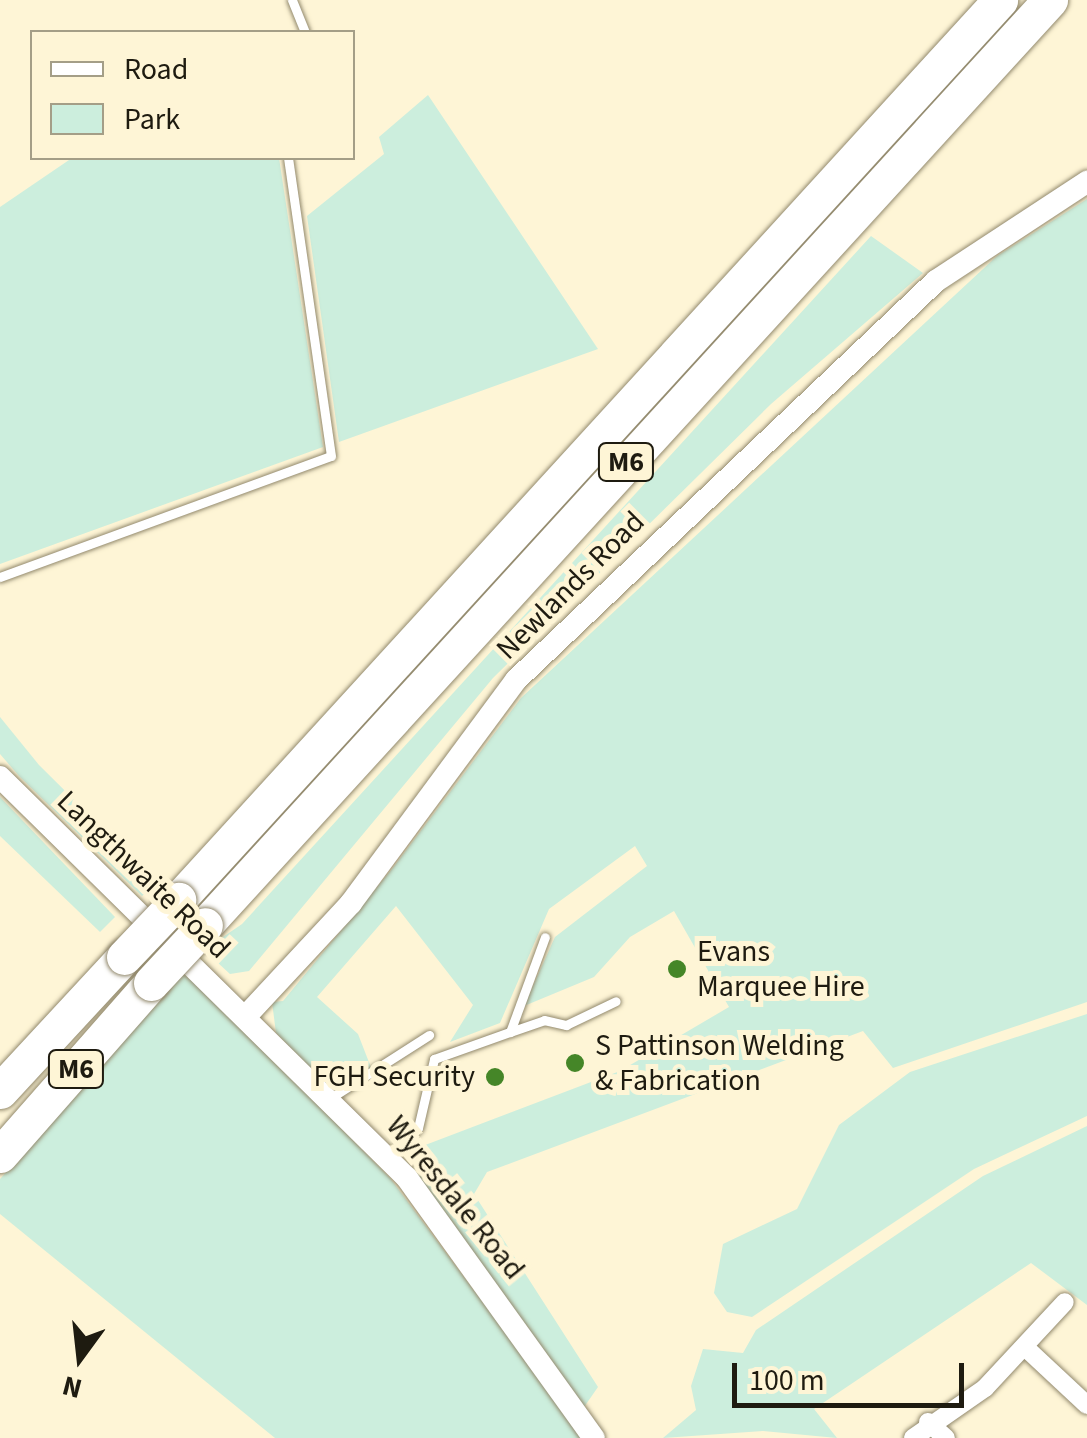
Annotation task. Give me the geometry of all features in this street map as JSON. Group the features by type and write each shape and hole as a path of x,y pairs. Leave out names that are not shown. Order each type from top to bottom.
{"highway":[{"name":"M6","path":"0,1092 1000,0"},
{"name":"M6","path":"0,1155 151,983 1050,0"}],"street":[{"name":"Newlands Road","path":"247,1015 350,903 516,680 936,281 1087,182"},
{"name":"Langthwaite Road","path":"0,776 247,1015"},
{"name":"Wyresdale Road","path":"247,1015 388,1159 479,1268 594,1438"},
{"path":"913,1438 928,1422 1027,1349 1065,1302"},
{"path":"1027,1349 1087,1405"},
{"path":"928,1422 946,1438"}],"lane":[{"path":"292,0 304,30"},
{"path":"0,577 332,456 288,160"},
{"path":"510,1032 545,937"},
{"path":"388,1159 418,1128 434,1060 544,1020 566,1025 616,1002"},
{"path":"330,1099 429,1035"}],"green space":[{"path":"428,95 598,349 339,442 307,216 384,154 379,137"},
{"path":"69,160 279,160 323,447 0,564 0,207"},
{"path":"1087,199 1087,1002 893,1068 863,1031 487,1172 474,1194 598,1387 582,1410 414,1171 420,1147 620,1071 729,1007 674,911 630,937 594,977 524,1006 555,937 647,866 635,846 549,909 500,1023 450,1042 473,1005 396,906 317,997 358,1034 372,1070 330,1088 276,1033 272,1002 283,1001 392,869 521,698 997,256"},
{"path":"871,236 923,273 771,404 493,678 249,971 230,974 204,950 242,924"},
{"path":"0,717 39,765 158,883 142,896 19,776 0,754"},
{"path":"0,797 115,917 100,932 0,836"},
{"path":"186,971 390,1178 584,1438 275,1438 0,1214 0,1179"},
{"path":"1087,1014 1087,1116 974,1169 752,1317 727,1312 714,1293 723,1244 797,1209 839,1125 910,1072"},
{"path":"1087,1126 1087,1305 1031,1263 814,1409 837,1438 763,1431 663,1438 696,1410 691,1386 703,1349 743,1353 756,1330 983,1176"}],"place":[{"name":"Evans Marquee Hire","path":"677,969"},
{"name":"S Pattinson Welding & Fabrication","path":"575,1063"},
{"name":"FGH Security","path":"495,1077"}]}
